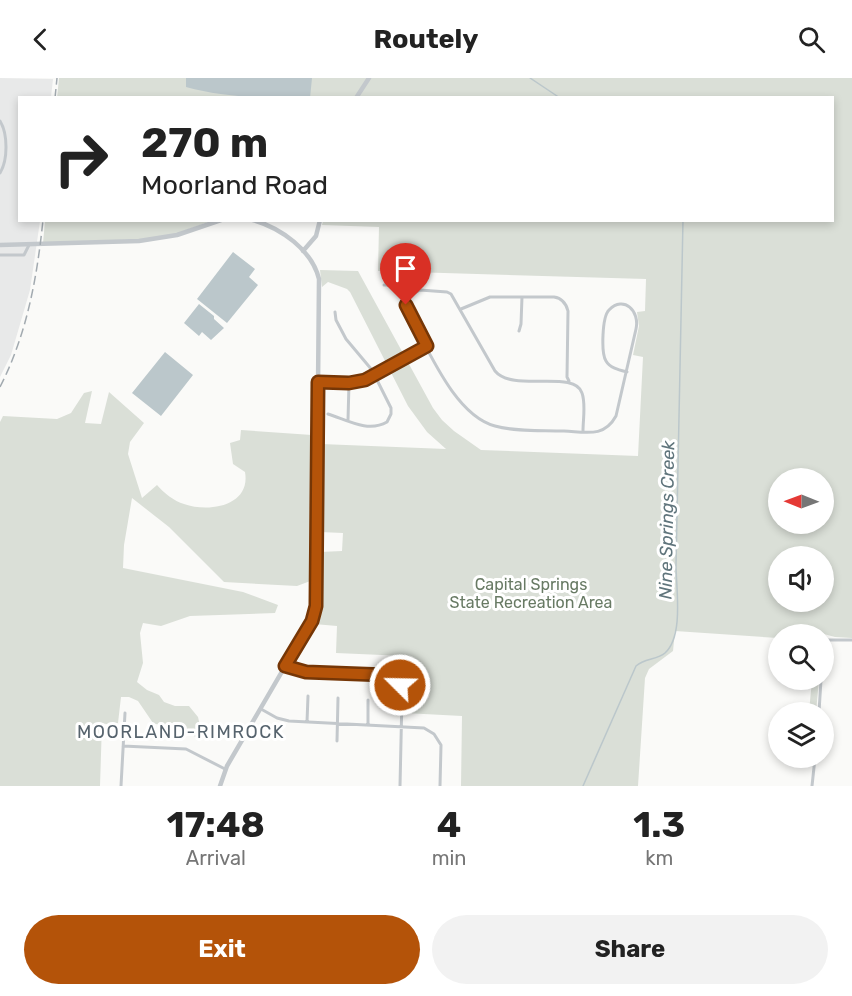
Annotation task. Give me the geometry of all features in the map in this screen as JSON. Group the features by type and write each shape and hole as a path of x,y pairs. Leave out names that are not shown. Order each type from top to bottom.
{"street":[{"path":"357,96 369,78"},
{"path":"0,121 5,140 3,169 0,173"},
{"path":"0,245 122,242 164,238 215,222"},
{"path":"220,786 225,769 312,621 316,606 319,279 310,258 303,251 277,230 258,222"},
{"path":"303,251 316,236 320,222"},
{"path":"0,255 24,255 29,245"},
{"path":"384,285 391,285 409,296"},
{"path":"583,431 583,396 580,387 569,381 516,381 498,375 461,309 447,292 420,290 409,296 406,305 408,313 458,400 480,420 505,428 583,431 601,431 610,426 616,416 627,372 638,318 631,309 621,305 611,309 605,317 604,359 610,366 627,372"},
{"path":"461,309 486,297 554,297 560,299 566,304 568,311 567,377 569,381"},
{"path":"519,331 522,297"},
{"path":"328,414 359,425 373,427 381,426 390,418 391,408 374,375 346,339 334,312"},
{"path":"318,382 349,383 365,380 427,346"},
{"path":"348,420 349,383"},
{"path":"834,640 852,640"},
{"path":"285,666 306,672 386,675 398,682 402,690 400,786"},
{"path":"307,722 308,696"},
{"path":"337,741 338,698"},
{"path":"368,700 368,725"},
{"path":"260,709 280,719 401,726 428,730 438,738 441,745 440,786"},
{"path":"121,786 124,713"},
{"path":"123,746 186,749 225,769"},
{"path":"812,786 814,768"}],"shaded area":[{"path":"0,78 53,79 51,96 18,96 18,222 40,222 30,290 11,355 0,377"},
{"path":"186,78 312,78 310,96 232,95 186,87"},
{"path":"233,252 255,269 249,277 258,285 227,323 197,299"},
{"path":"199,304 224,328 211,340 202,332 199,336 184,323"},
{"path":"165,352 193,375 161,416 132,393"}],"green space":[{"name":"Capital Springs State Recreation Area","path":"59,78 852,78 852,638 834,637 834,624 768,624 768,637 675,631 673,651 649,669 645,678 638,786 461,786 462,716 405,713 405,656 336,653 337,626 314,624 319,607 320,552 342,551 343,533 320,532 321,444 446,449 427,432 408,406 350,292 328,282 322,287 320,270 358,271 433,408 454,431 481,450 638,456 643,357 633,355 639,326 637,312 645,311 646,279 378,271 379,227 322,225 323,222 834,222 834,96 57,96"},
{"path":"45,222 208,222 175,234 145,239 43,243"},
{"path":"92,391 85,423 101,424 109,392 144,423 130,442 128,454 142,498 157,485 177,501 194,507 216,507 226,504 242,493 245,484 245,472 233,464 230,443 240,440 241,430 312,435 313,580 297,586 224,582 169,527 132,498 124,545 123,568 243,592 278,605 275,613 190,616 161,626 143,623 140,633 143,663 137,682 147,690 159,695 164,702 175,706 189,706 198,717 200,726 227,727 232,724 241,726 234,736 206,740 153,723 138,701 129,697 121,697 118,723 110,725 102,723 100,786 0,786 0,422 3,416 57,419 71,413 84,393"},
{"path":"811,690 818,690 817,702 810,702"}],"waterway":[{"name":"Nine Springs Creek","path":"530,78 557,96"},
{"name":"Nine Springs Creek","path":"583,786 636,666 665,653 671,645 677,624 676,565 683,222"}],"railway":[{"path":"55,96 57,78"},
{"path":"0,387 24,326 38,263 43,222"}],"district":[{"name":"MOORLAND-RIMROCK","path":"181,732"}],"route":[{"path":"400,685 393,677 386,675 306,672 285,666 312,621 316,606 318,382 349,383 365,380 427,346 408,313 406,305"}]}
